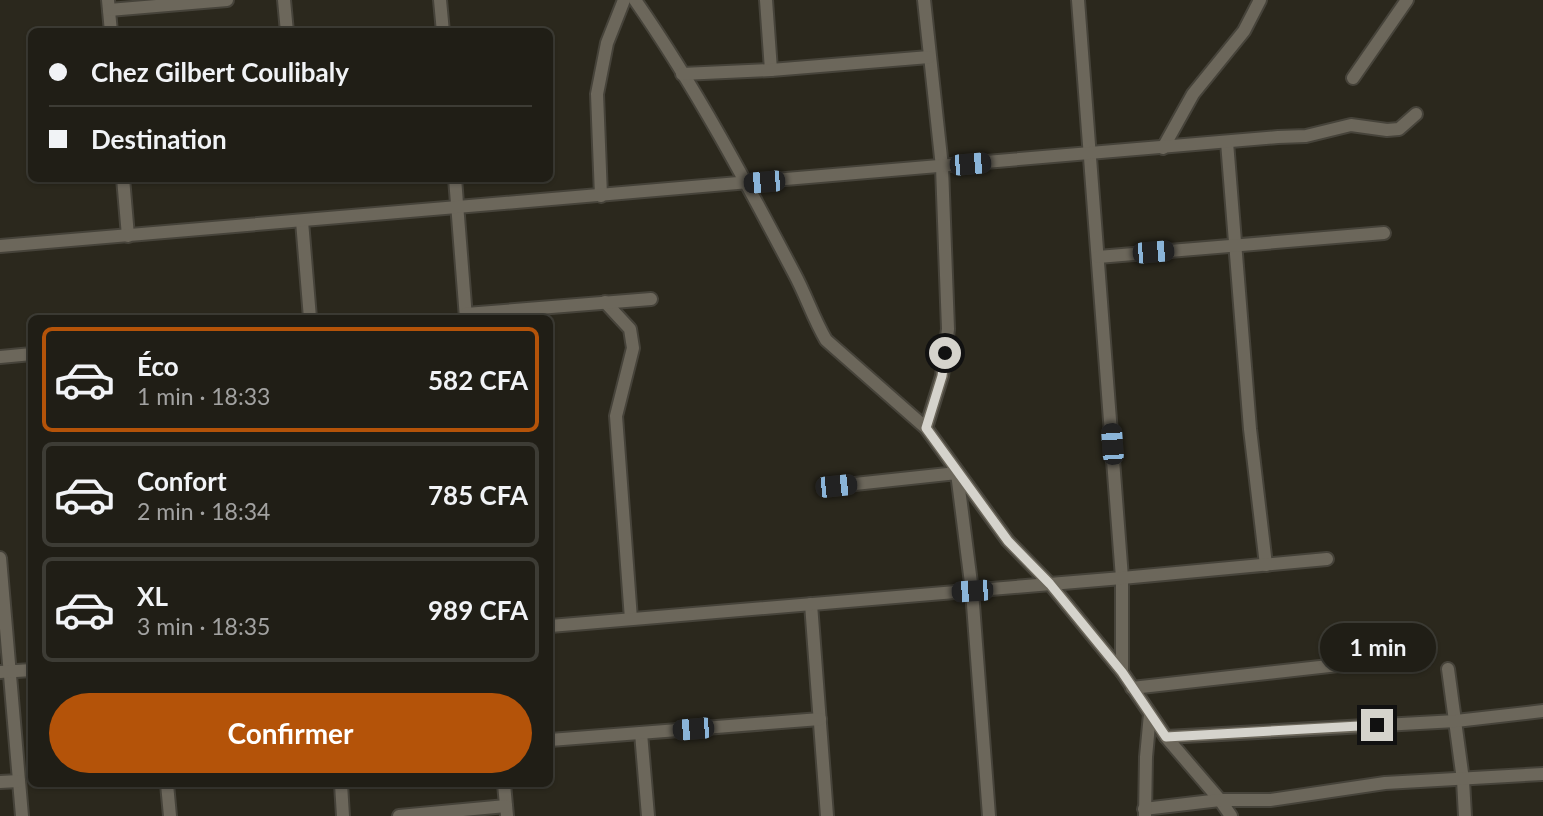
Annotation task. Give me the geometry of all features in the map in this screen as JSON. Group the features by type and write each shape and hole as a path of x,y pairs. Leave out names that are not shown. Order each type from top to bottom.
{"street":[{"path":"111,28 109,5 227,0"},
{"path":"284,0 287,28"},
{"path":"440,0 443,28"},
{"path":"601,196 597,94 607,43 624,0"},
{"path":"635,0 660,36 747,183 826,340 926,428 1008,541 1050,584 1122,672 1166,737 1231,816"},
{"path":"765,0 771,70"},
{"path":"924,0 942,167 948,330 942,376 926,428"},
{"path":"1078,0 1122,578 1122,672"},
{"path":"1163,148 1193,94 1244,31 1260,0"},
{"path":"1353,78 1406,0"},
{"path":"682,74 771,70 929,57"},
{"path":"0,246 1278,136 1306,136 1352,125 1387,131 1399,129 1416,114"},
{"path":"1227,142 1250,429 1266,565"},
{"path":"123,182 128,236"},
{"path":"454,182 466,315"},
{"path":"302,221 310,315"},
{"path":"1098,257 1384,233"},
{"path":"476,315 651,299"},
{"path":"605,302 630,329 633,348 616,416 631,619"},
{"path":"0,356 28,354"},
{"path":"836,486 957,473"},
{"path":"957,473 972,591 989,816"},
{"path":"0,558 5,672 22,816"},
{"path":"553,626 1327,559"},
{"path":"811,604 827,816"},
{"path":"1132,688 1356,663"},
{"path":"1448,668 1463,780 1465,816"},
{"path":"5,672 28,670"},
{"path":"1166,737 1455,721 1543,711"},
{"path":"1150,714 1144,812 1220,800 1270,800 1385,783 1543,774"},
{"path":"553,740 820,719"},
{"path":"642,733 648,816"},
{"path":"0,782 19,781"},
{"path":"167,787 170,816"},
{"path":"341,787 343,816"},
{"path":"399,816 506,811 504,787"}],"route":[{"path":"945,353 942,376 926,428 1008,541 1050,584 1122,672 1166,737 1377,725"}]}
